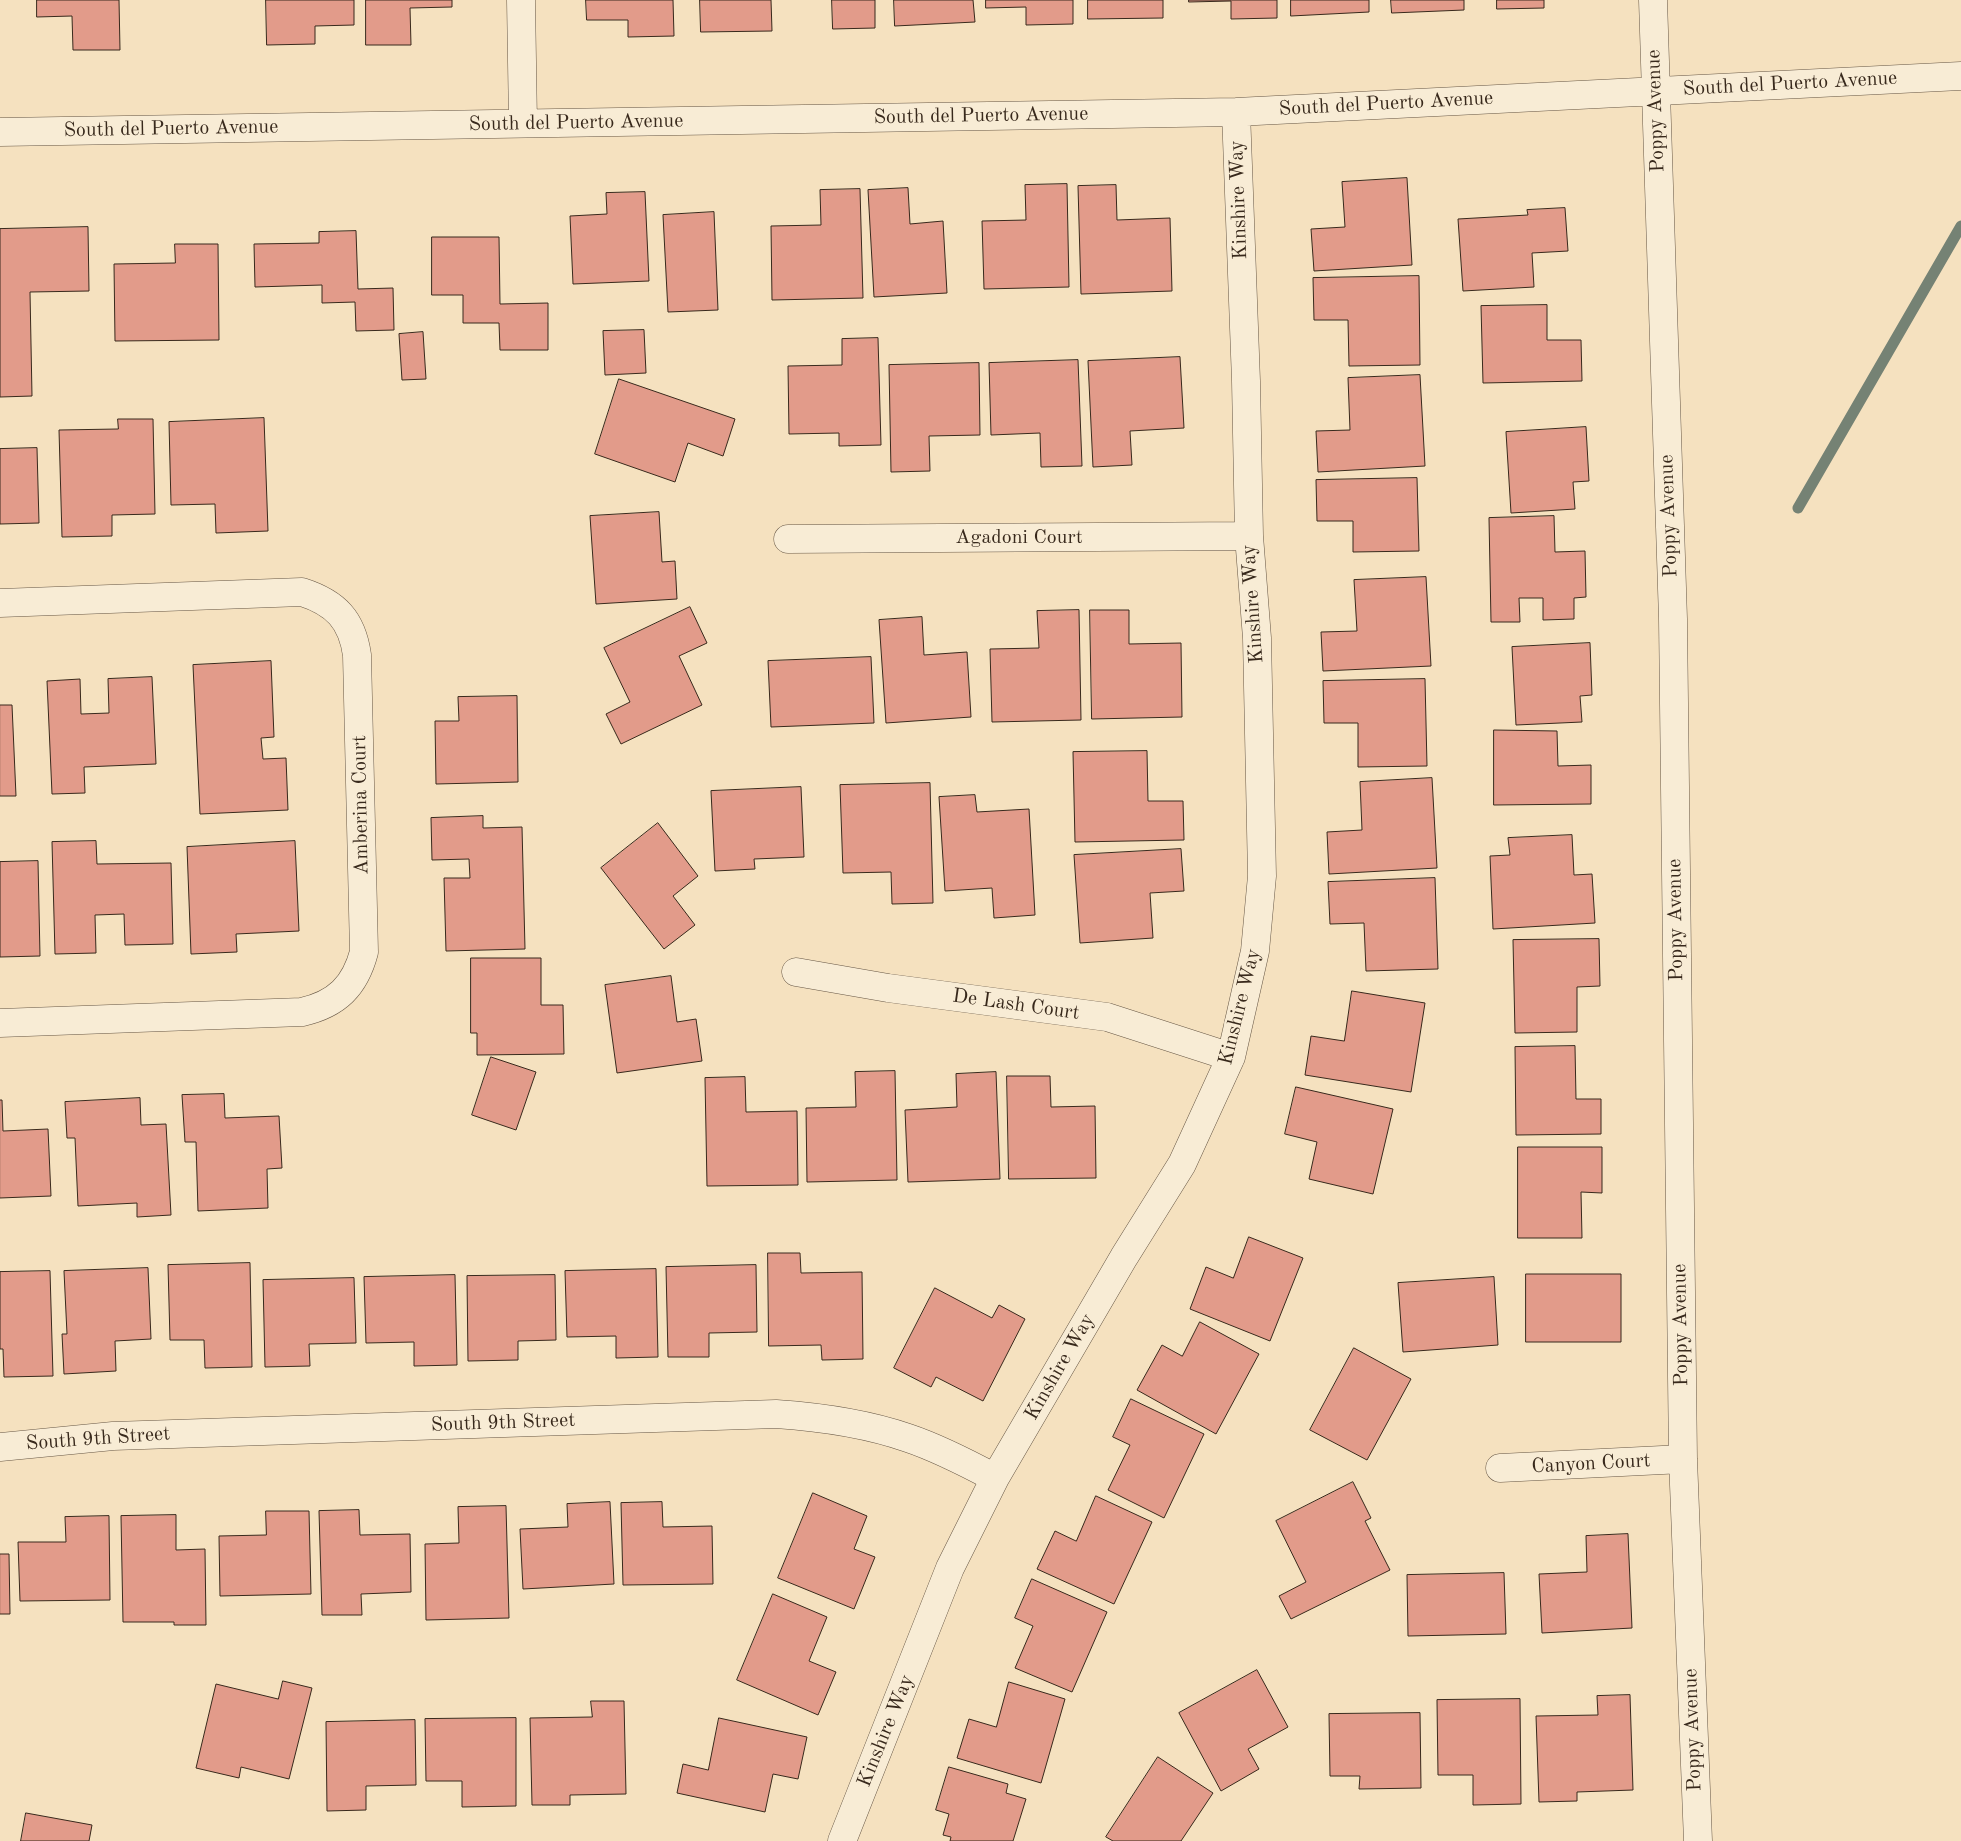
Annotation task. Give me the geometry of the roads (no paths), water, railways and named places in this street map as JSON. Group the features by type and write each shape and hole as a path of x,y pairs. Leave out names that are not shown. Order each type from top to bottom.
{"street":[{"path":"521,0 523,123"},
{"name":"Poppy Avenue","path":"1653,0 1673,619 1682,1459 1698,1841"},
{"name":"South del Puerto Avenue","path":"0,132 1236,112 1961,76"},
{"name":"Kinshire Way","path":"842,1841 950,1568 995,1478 1119,1266 1182,1164 1231,1057 1255,951 1262,876 1257,638 1249,536 1246,381 1236,112"},
{"name":"Agadoni Court","path":"788,539 1249,536"},
{"name":"Amberina Court","path":"0,603 302,592 315,596 337,610 351,628 355,639 357,656 364,952 360,969 353,981 336,999 320,1008 302,1012 0,1023"},
{"name":"De Lash Court","path":"796,972 888,988 1107,1017 1231,1057"},
{"name":"South 9th Street","path":"0,1446 113,1436 776,1414 815,1417 893,1434 960,1460 995,1478"},
{"name":"Canyon Court","path":"1500,1468 1682,1459"}],"waterway":[{"path":"1798,508 1961,226"}]}
